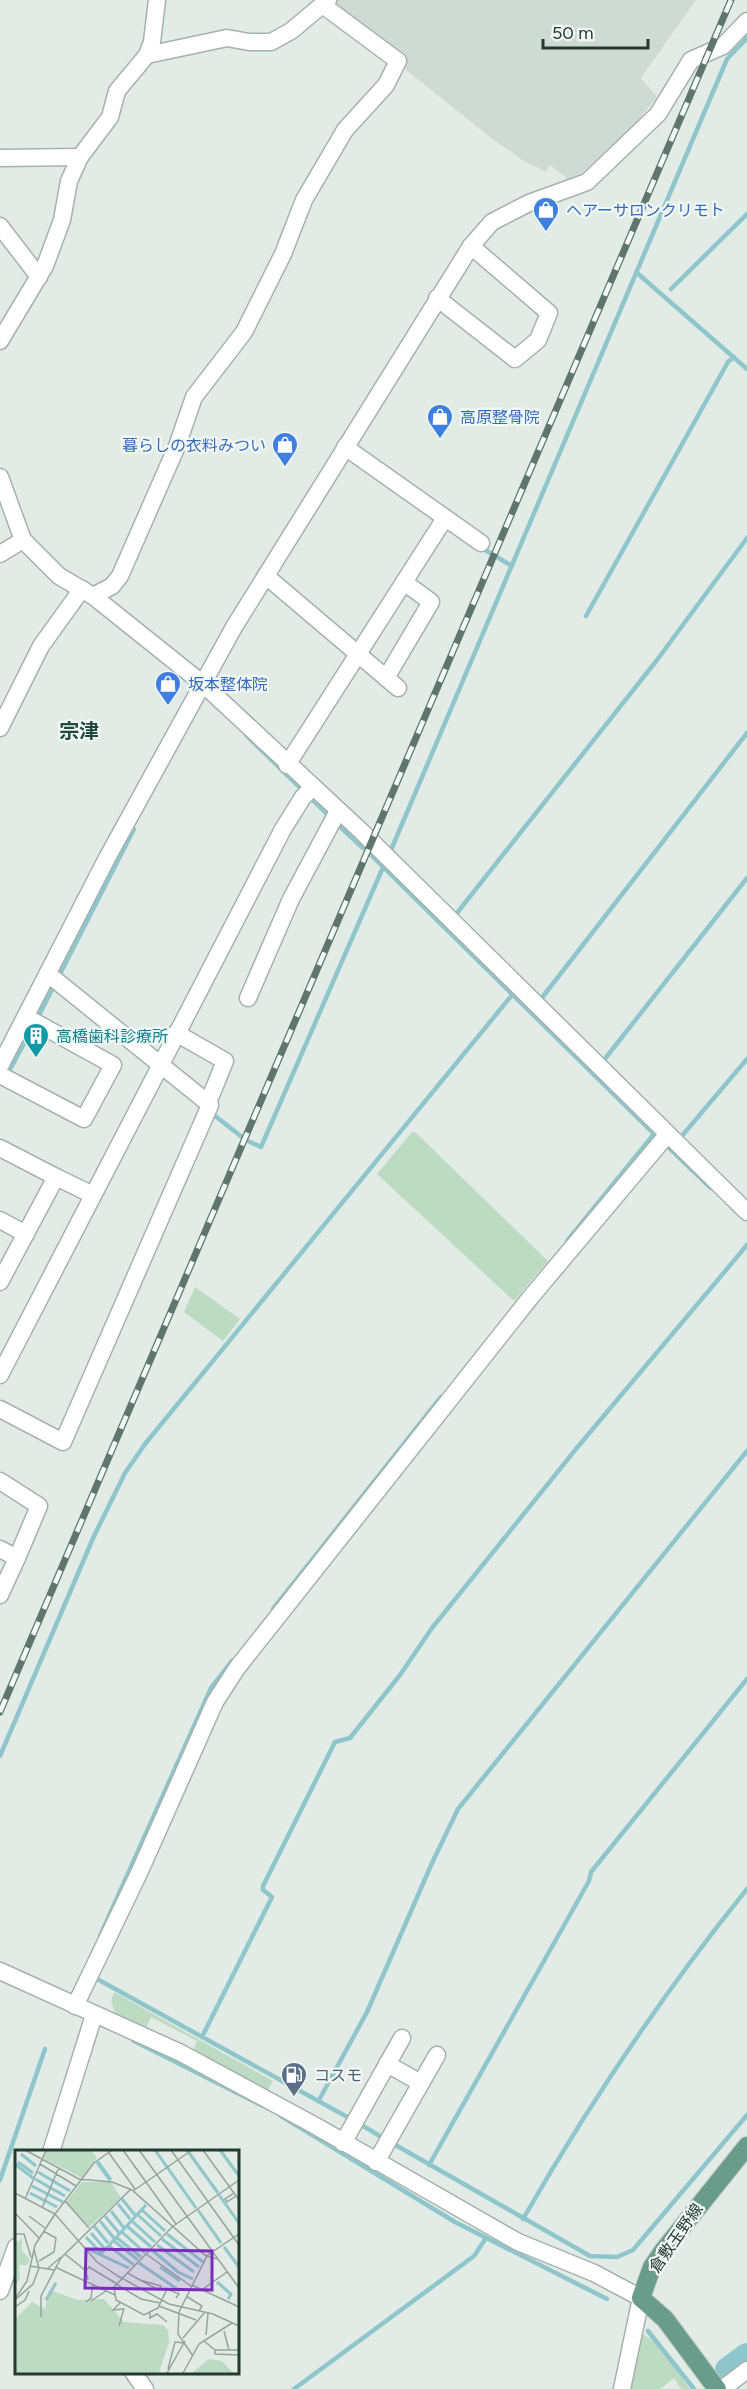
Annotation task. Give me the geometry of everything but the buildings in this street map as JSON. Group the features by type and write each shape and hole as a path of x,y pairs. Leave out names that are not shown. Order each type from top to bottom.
{"main road":[{"name":"倉敷玉野線","path":"641,2298 652,2267 663,2251 747,2146"},
{"path":"641,2298 665,2319 719,2389"}],"street":[{"path":"0,341 39,278 62,220 69,181 80,157 110,117 117,91 147,55 152,42 157,0"},
{"path":"0,728 41,646 87,593 112,586 120,576 177,446 194,397 244,332 282,254 304,200 345,130 386,85 398,61 326,3 271,42 249,42 227,38 147,55"},
{"path":"32,1021 113,1065 84,1119 4,1074 54,979 112,848 266,576 471,246 492,222 529,204 587,182 658,114 691,60 723,46 747,21"},
{"path":"0,158 80,157"},
{"path":"0,226 39,278"},
{"path":"437,298 515,359 538,340 549,313 471,246"},
{"path":"345,447 481,543"},
{"path":"0,477 23,540 59,576 87,593 203,684 287,765 308,792 334,817 387,856 664,1139 747,1212"},
{"path":"287,765 445,518"},
{"path":"0,554 23,540"},
{"path":"266,576 392,683 431,602 404,582"},
{"path":"1,1366 88,1193 159,1070 176,1033 283,829 308,792"},
{"path":"248,998 291,899 334,817"},
{"path":"54,979 159,1070 211,1109"},
{"path":"0,1409 63,1442 211,1109 225,1060 176,1033"},
{"path":"75,2007 135,1882 215,1702 237,1668 523,1307 664,1139"},
{"path":"0,1148 88,1193"},
{"path":"0,1282 56,1177"},
{"path":"0,1220 26,1234"},
{"path":"0,1481 39,1506 0,1595"},
{"path":"0,1549 17,1558"},
{"path":"0,1971 191,2059 343,2142 518,2242 594,2273 641,2298 622,2389"},
{"path":"52,2150 94,2015"},
{"path":"343,2142 402,2038"},
{"path":"376,2162 437,2055"},
{"path":"387,2064 421,2083"},
{"path":"0,2291 15,2250"},
{"path":"719,2389 747,2370"},
{"path":"134,2374 145,2389"}],"shaded area":[{"path":"335,0 696,0 641,78 657,97 624,138 583,172 568,179 550,165 546,172 524,161 491,138 406,70 406,62 334,8"}],"green space":[{"path":"412,1132 415,1132 548,1261 514,1301 377,1174"},
{"path":"195,1287 240,1319 223,1341 184,1312"},
{"path":"114,1992 273,2081 267,2092 118,2019 111,2002","holes":["151,2017 197,2041 193,2051 146,2028"]},
{"path":"639,2333 662,2349 690,2389 681,2389 674,2378 660,2389 629,2389"}],"waterway":[{"path":"391,850 727,59 747,38"},
{"path":"671,289 747,214"},
{"path":"636,272 747,369"},
{"path":"586,616 728,362 734,357"},
{"path":"457,913 657,660 747,538"},
{"path":"482,548 512,566"},
{"path":"541,999 747,733"},
{"path":"246,735 330,817"},
{"path":"336,823 363,848"},
{"path":"37,1019 134,829"},
{"path":"370,854 654,1134"},
{"path":"248,1141 261,1147 384,865"},
{"path":"604,1060 747,878"},
{"path":"0,1756 94,1536 125,1473 145,1444 512,995"},
{"path":"7,1075 33,1027"},
{"path":"681,1137 747,1059"},
{"path":"210,1112 242,1137"},
{"path":"567,1241 654,1134"},
{"path":"665,1144 711,1188"},
{"path":"202,2037 272,1897 263,1890 263,1886 335,1742 350,1738 400,1675 432,1628 576,1449 747,1245"},
{"path":"273,1609 441,1397"},
{"path":"319,2100 367,2012 458,1809 747,1451"},
{"path":"100,1936 211,1688 232,1661"},
{"path":"429,2165 589,1881 591,1872 747,1679"},
{"path":"523,2219 574,2133 657,2008 747,1889"},
{"path":"99,1980 351,2119"},
{"path":"134,2041 263,2106"},
{"path":"0,2180 45,2049"},
{"path":"392,2143 590,2256 617,2257 633,2250 747,2115"},
{"path":"281,2116 455,2222 607,2299"},
{"path":"358,2123 385,2139"},
{"path":"294,2389 474,2256 486,2238"},
{"path":"648,2331 694,2389"},
{"path":"728,2370 747,2356"}],"railway":[{"path":"0,1712 731,0"}],"place":[{"name":"ヘアーサロンクリモト","path":"546,233"},
{"name":"高原整骨院","path":"440,440"},
{"name":"暮らしの衣料みつい","path":"285,468"},
{"name":"坂本整体院","path":"168,707"},
{"name":"高橋歯科診療所","path":"36,1059"},
{"name":"コスモ","path":"294,2098"}],"district":[{"name":"宗津","path":"79,731"}]}
